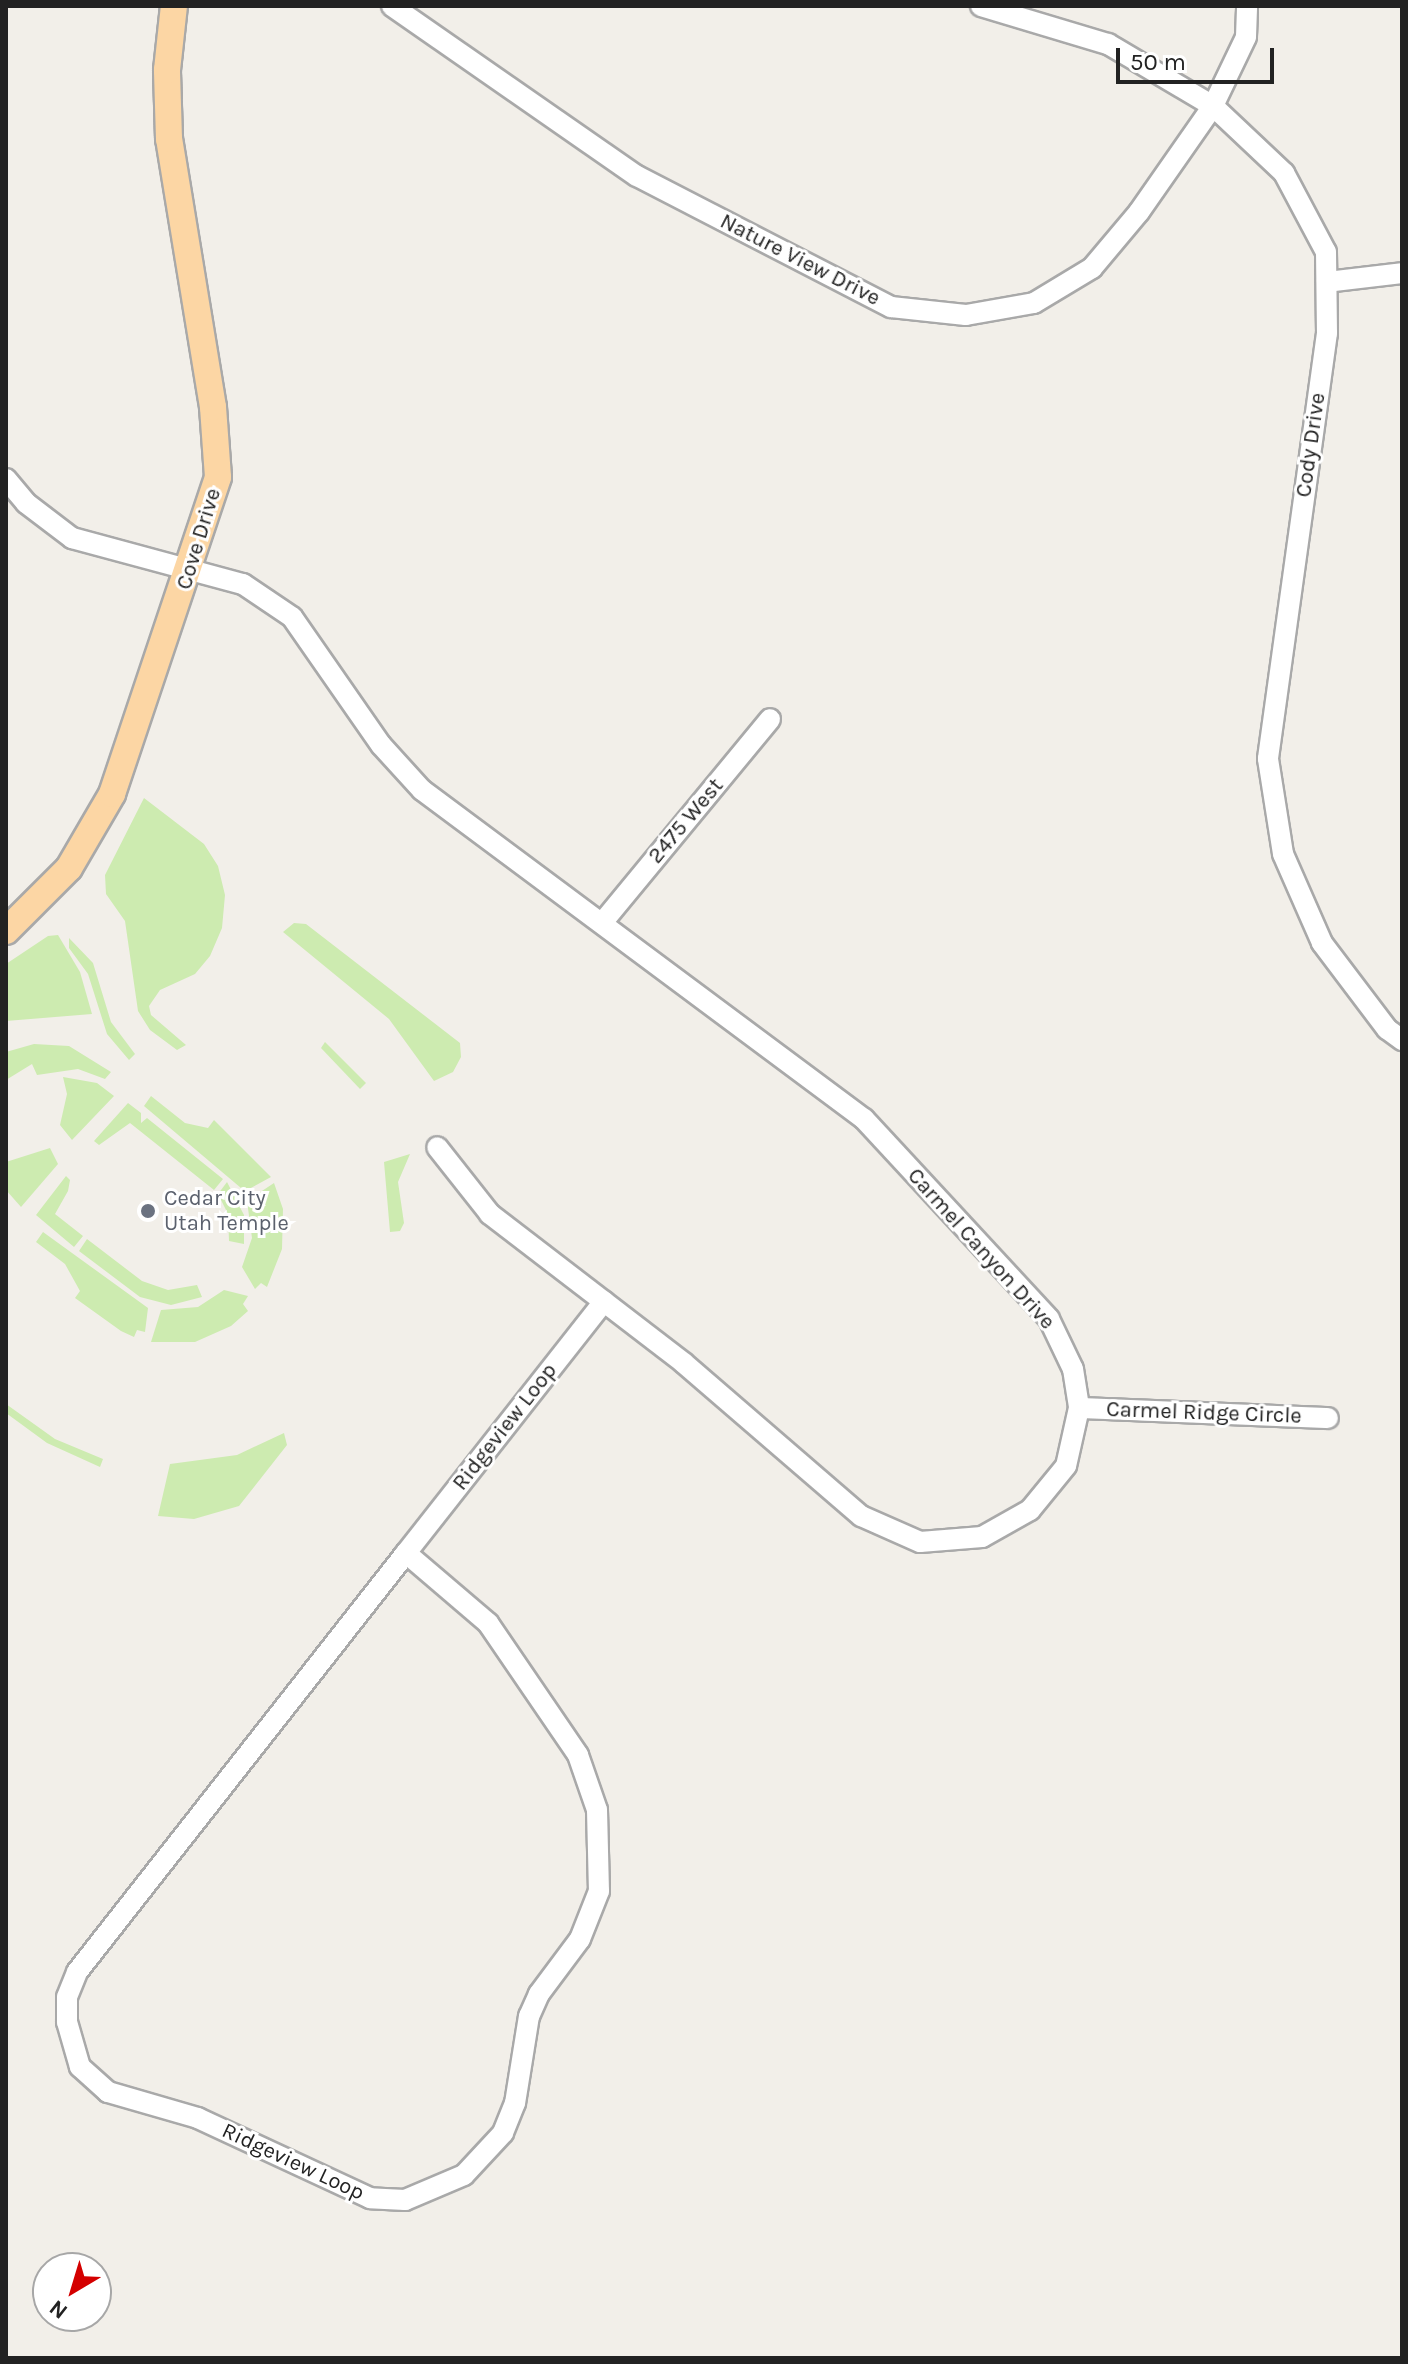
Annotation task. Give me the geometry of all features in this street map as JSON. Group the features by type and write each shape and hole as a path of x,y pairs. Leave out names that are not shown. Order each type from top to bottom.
{"main road":[{"name":"Cove Drive","path":"6,931 51,891 100,819 192,567 218,477 213,407 169,139 167,70 174,6"}],"street":[{"name":"Nature View Drive","path":"392,6 637,176 891,307 966,315 1034,303 1092,268 1139,212 1213,106 1246,37 1247,6"},
{"name":"Cody Drive","path":"988,7 1108,44 1213,106 1284,173 1326,252 1327,333 1268,759 1283,854 1322,943 1387,1029 1402,1040"},
{"path":"1327,282 1402,273"},
{"name":"Carmel Canyon Drive","path":"6,479 26,503 72,538 192,567 243,584 292,617 381,745 422,790 864,1119 1049,1319 1073,1369 1079,1408 1066,1466 1030,1510 982,1537 920,1542 861,1516 604,1301 490,1214 437,1147"},
{"name":"2475 West","path":"602,923 770,719"},
{"name":"Ridgeview Loop","path":"406,1553 488,1623 578,1755 597,1810 599,1891 580,1939 539,1994 529,2016 515,2103 503,2133 464,2175 405,2200 370,2198 198,2118 117,2097 80,2067 67,2022 67,1997 77,1972 406,1553 604,1301"},
{"name":"Carmel Ridge Circle","path":"1079,1408 1328,1418"}],"green space":[{"path":"144,798 204,844 218,866 225,895 222,928 210,956 195,974 160,990 149,1006 151,1015 186,1045 177,1050 150,1030 138,1011 125,921 106,894 105,875"},
{"path":"294,923 306,924 460,1043 461,1057 453,1072 434,1081 389,1019 283,932"},
{"path":"58,935 80,972 92,1014 6,1021 6,964 48,936"},
{"path":"69,938 93,963 111,1022 135,1054 129,1060 107,1034 88,974 69,948"},
{"path":"325,1042 366,1083 360,1089 321,1048"},
{"path":"34,1044 69,1046 111,1072 105,1079 78,1069 37,1075 32,1064 6,1080 6,1052"},
{"path":"63,1077 97,1083 114,1096 72,1140 60,1125 67,1094"},
{"path":"151,1096 185,1123 208,1128 214,1120 271,1177 247,1190 241,1188 144,1106"},
{"path":"128,1103 141,1113 141,1123 147,1118 223,1179 214,1190 130,1123 99,1145 94,1141"},
{"path":"50,1148 58,1164 21,1207 6,1190 6,1162"},
{"path":"410,1154 398,1182 404,1223 400,1231 390,1232 384,1162"},
{"path":"66,1176 70,1180 68,1191 55,1214 83,1236 74,1247 36,1215"},
{"path":"227,1182 244,1215 244,1244 229,1241 228,1214 218,1194"},
{"path":"274,1183 283,1209 282,1249 267,1287 261,1283 255,1289 242,1267 252,1238 247,1201"},
{"path":"43,1232 148,1308 145,1332 137,1330 134,1337 121,1331 75,1298 80,1291 65,1264 36,1242"},
{"path":"87,1239 142,1281 168,1290 197,1285 202,1297 171,1305 140,1297 79,1251"},
{"path":"224,1290 248,1296 243,1304 248,1311 231,1326 195,1342 151,1342 161,1310 198,1307"},
{"path":"6,1404 55,1439 103,1459 100,1467 47,1443 6,1413"},
{"path":"284,1433 287,1445 239,1506 194,1519 158,1516 170,1464 237,1455"}],"place":[{"name":"Cedar City Utah Temple","path":"148,1211"}]}
